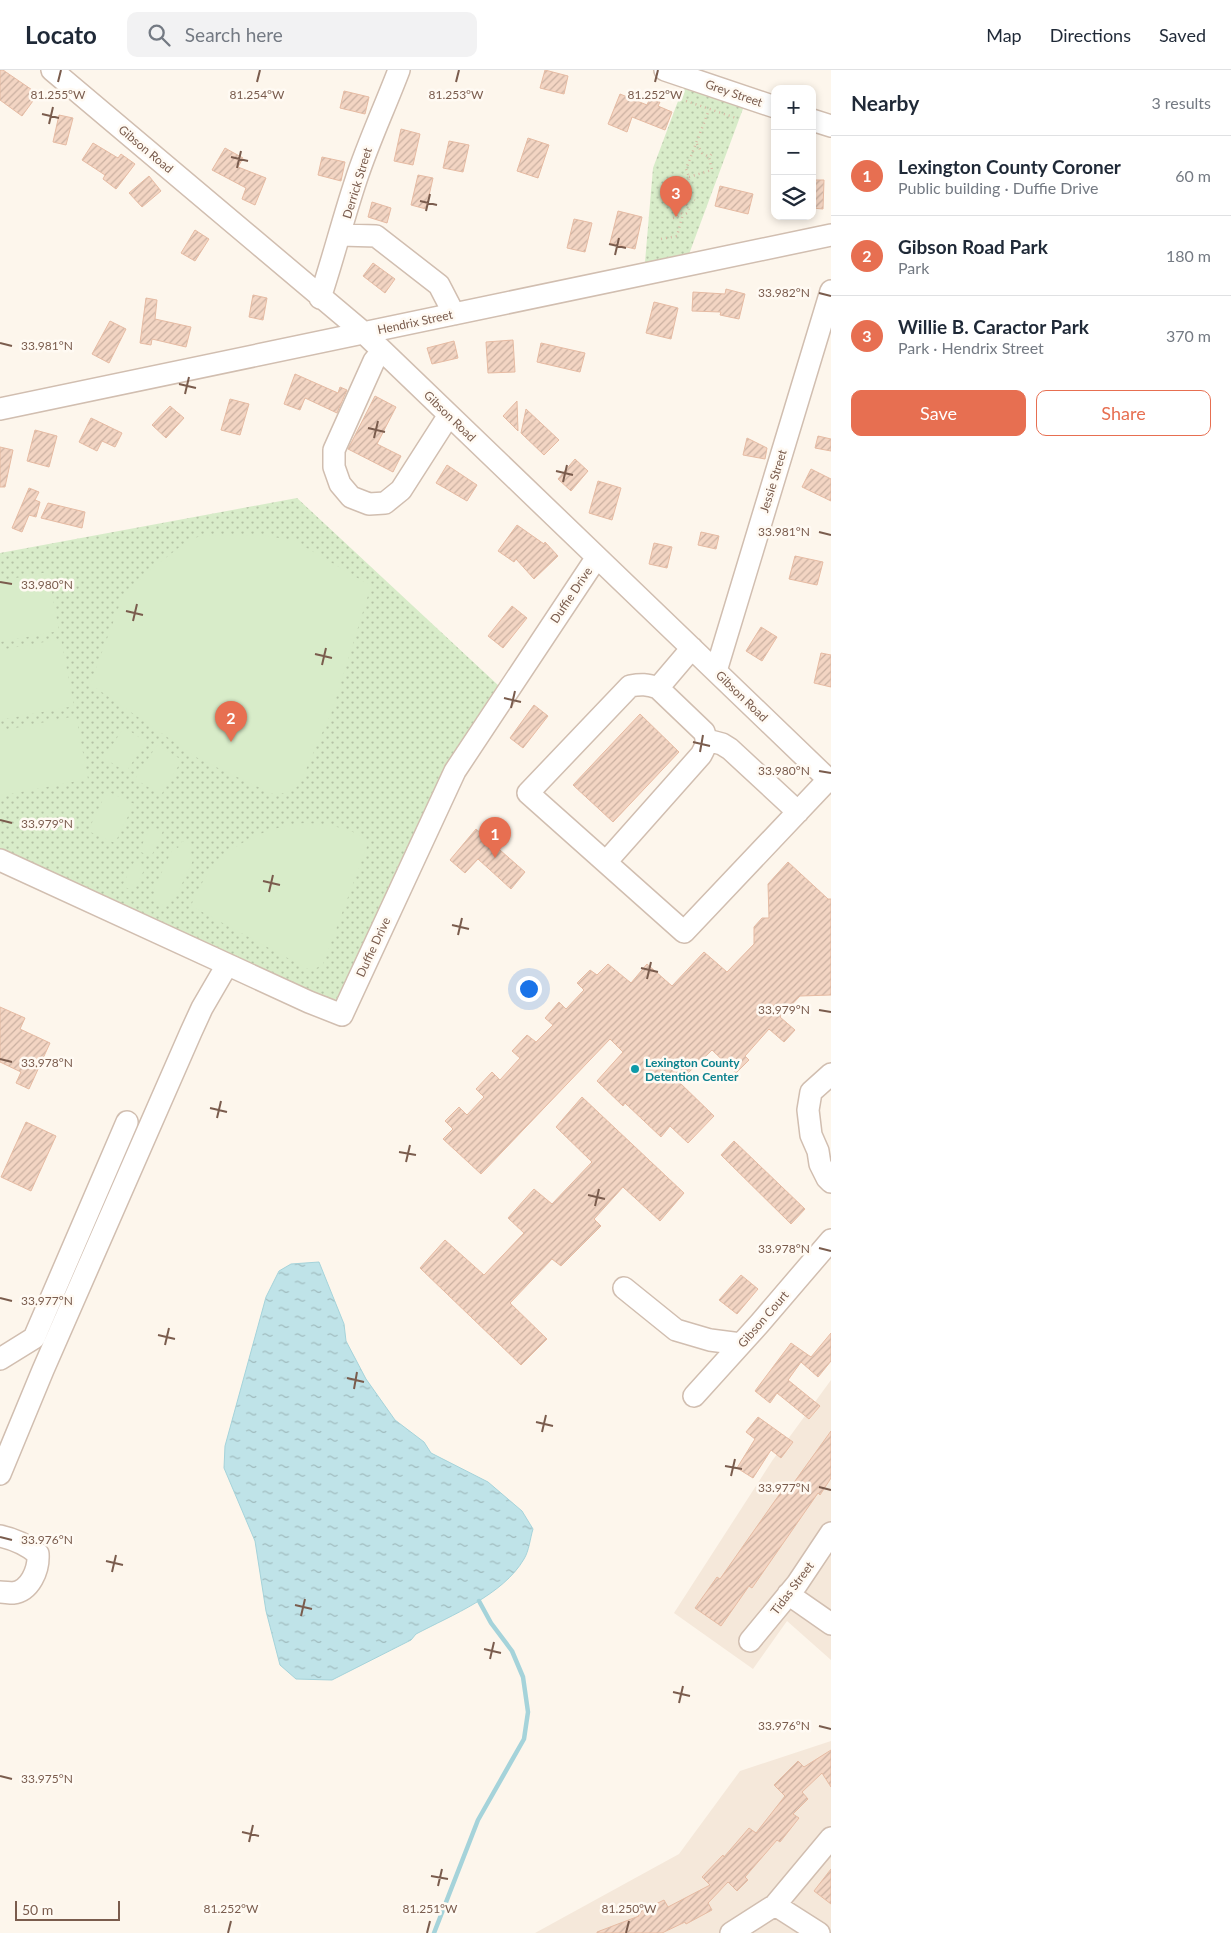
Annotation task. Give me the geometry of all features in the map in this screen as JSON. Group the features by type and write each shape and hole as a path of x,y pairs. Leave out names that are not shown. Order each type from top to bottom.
{"street":[{"name":"Derrick Street","path":"320,298 356,181 398,70"},
{"name":"Grey Street","path":"665,70 771,106"},
{"name":"Gibson Road","path":"58,72 320,298 364,333 830,781"},
{"path":"816,121 831,126"},
{"path":"340,235 376,236 439,285 454,314"},
{"name":"Hendrix Street","path":"0,409 831,235"},
{"name":"Jessie Street","path":"716,671 831,291"},
{"path":"382,351 374,361 334,450 334,467 340,484 351,497 369,504 385,502 401,490 449,415"},
{"name":"Duffie Drive","path":"0,860 227,965 342,1015 455,771 597,558"},
{"path":"658,688 692,648"},
{"path":"606,862 702,755 706,748 707,740 704,732 658,688 648,684 630,686 528,793 684,932 830,781"},
{"path":"707,740 722,744 730,749 798,812"},
{"path":"0,1474 43,1370 191,1032 202,1008 227,965"},
{"path":"831,1074 811,1092 808,1110 811,1135 818,1151 820,1164 831,1182"},
{"path":"0,1359 34,1338 127,1122"},
{"name":"Gibson Court","path":"694,1396 831,1240"},
{"path":"624,1288 676,1330 710,1340 741,1344"},
{"name":"Tidas Street","path":"750,1641 788,1594 831,1533"},
{"path":"0,1536 11,1538 29,1546 38,1554 38,1565 33,1577 26,1586 14,1593 0,1592"},
{"path":"788,1594 831,1624"},
{"path":"731,1933 775,1905 831,1838"},
{"path":"775,1905 819,1933"}],"path":[{"path":"686,101 736,118"},
{"path":"661,239 677,236 682,214 679,209 683,204 689,177 686,169 709,110"},
{"path":"689,177 712,170 709,157 700,151 697,143"},
{"path":"709,157 713,152"},
{"path":"684,197 695,200"},
{"path":"673,218 686,214 689,210 683,204"}],"shaded area":[{"path":"831,1380 831,1660 787,1621 753,1669 674,1613 772,1461"},
{"path":"831,1741 831,1933 535,1933 679,1854 740,1771"}],"green space":[{"path":"687,77 747,98 685,265 644,274 653,168"},
{"path":"297,498 499,686 453,760 413,838 340,998 326,1003 0,853 0,553"},
{"path":"200,536 268,536 295,541 371,586 332,711 299,785 284,793 273,794 199,759 90,684 123,596 149,571 186,542"},
{"path":"48,572 59,631 0,642 0,581"},
{"path":"61,639 74,706 0,720 0,650"},
{"path":"76,716 88,779 0,796 0,731"},
{"path":"124,727 146,742 126,772 104,758"},
{"path":"157,745 182,760 161,795 135,779"},
{"path":"107,791 134,804 115,843 88,831"},
{"path":"304,823 346,829 369,841 323,964 315,969 308,969 191,906 209,872 235,848 250,838 267,831"},
{"path":"151,826 163,831 151,857 139,851"},
{"path":"182,841 194,846 190,853 195,856 174,901 169,899 165,906 153,901 157,893 153,891 174,846 178,848"},
{"path":"135,860 146,866 134,891 122,886"}],"water":[{"path":"319,1262 344,1324 346,1341 366,1379 395,1420 424,1442 431,1453 488,1482 522,1511 533,1529 524,1559 515,1572 490,1594 416,1634 411,1640 332,1680 296,1679 280,1665 266,1611 255,1541 224,1468 225,1446 266,1297 279,1271 291,1264"}],"building":[{"path":"0,70 3,70 38,94 22,116 0,100"},
{"path":"545,70 568,76 564,94 540,88"},
{"path":"344,91 369,97 365,114 340,108"},
{"path":"620,94 647,105 650,98 660,102 658,106 672,112 665,130 632,117 627,132 608,124"},
{"path":"59,115 73,118 66,145 53,142"},
{"path":"401,129 420,134 413,165 394,161"},
{"path":"528,138 549,145 538,178 517,171"},
{"path":"449,141 469,145 463,172 443,168"},
{"path":"93,143 118,158 121,154 135,164 116,189 103,179 105,175 82,160"},
{"path":"225,148 243,158 238,167 266,178 255,205 242,199 246,188 212,170"},
{"path":"322,157 345,162 341,181 318,175"},
{"path":"418,175 433,178 426,209 411,205"},
{"path":"149,176 161,191 142,207 129,193"},
{"path":"816,180 824,180 823,209 816,208"},
{"path":"720,186 753,194 748,214 715,206"},
{"path":"372,202 391,208 387,223 368,217"},
{"path":"618,211 642,217 635,249 610,243"},
{"path":"574,219 592,223 585,252 567,248"},
{"path":"195,230 209,239 195,261 181,253"},
{"path":"373,263 395,279 385,293 363,276"},
{"path":"726,289 745,294 739,319 720,315 721,312 692,311 693,292 725,294"},
{"path":"253,295 267,298 263,320 249,317"},
{"path":"146,298 157,300 155,319 191,327 186,347 152,339 151,345 140,343"},
{"path":"654,302 678,308 671,339 646,333"},
{"path":"110,321 126,329 109,363 92,354"},
{"path":"513,340 515,372 488,373 486,342"},
{"path":"454,341 458,358 432,364 427,348"},
{"path":"541,343 585,353 580,372 537,362"},
{"path":"295,374 338,393 340,387 347,390 337,413 305,398 300,410 284,404"},
{"path":"375,396 396,407 377,444 401,456 393,472 348,449"},
{"path":"230,399 249,404 240,435 221,430"},
{"path":"517,401 518,431 503,416"},
{"path":"170,406 184,418 166,438 152,425"},
{"path":"526,409 559,440 544,455 521,433"},
{"path":"91,418 122,433 115,447 102,441 97,451 79,442"},
{"path":"35,430 57,436 49,467 27,461"},
{"path":"818,436 831,439 831,451 815,448"},
{"path":"747,438 767,448 765,459 743,455"},
{"path":"0,447 13,450 5,487 0,487"},
{"path":"575,459 588,471 571,491 558,479"},
{"path":"447,465 477,485 467,501 436,483"},
{"path":"811,469 831,479 831,501 802,487"},
{"path":"598,481 621,488 612,520 589,513"},
{"path":"29,488 39,492 35,500 40,502 36,517 29,515 22,532 12,528"},
{"path":"48,503 85,512 82,528 41,518"},
{"path":"517,525 544,544 545,542 558,556 534,579 516,559 514,562 498,551"},
{"path":"701,532 719,536 716,549 698,545"},
{"path":"654,543 672,547 667,568 649,564"},
{"path":"795,556 823,562 817,585 789,579"},
{"path":"512,606 527,618 503,648 488,636"},
{"path":"761,627 777,637 762,661 746,651"},
{"path":"821,653 831,655 831,687 814,683"},
{"path":"534,705 548,716 523,748 510,738"},
{"path":"640,714 679,752 613,822 573,785"},
{"path":"476,829 525,872 511,889 478,859 465,873 450,860"},
{"path":"788,862 828,899 831,899 831,995 800,996 780,1017 795,1030 784,1042 769,1029 745,1056 749,1060 736,1073 712,1050 679,1082 714,1116 688,1143 670,1126 661,1137 625,1103 623,1106 597,1081 623,1052 610,1039 481,1174 443,1139 453,1129 445,1121 459,1107 467,1115 484,1097 476,1089 492,1072 500,1080 520,1058 512,1051 527,1035 536,1042 553,1025 545,1018 559,1002 566,1009 584,990 577,983 590,970 597,975 608,964 631,983 647,964 672,986 704,952 727,972 754,944 754,927 762,918 769,918 768,884"},
{"path":"0,1007 25,1018 20,1029 50,1043 29,1089 16,1083 21,1072 0,1062"},
{"path":"582,1097 684,1193 660,1221 623,1187 594,1219 601,1226 561,1266 552,1259 510,1303 547,1339 521,1365 420,1268 445,1240 484,1275 524,1233 508,1218 534,1189 552,1204 592,1162 556,1127"},
{"path":"26,1122 56,1136 31,1191 1,1177"},
{"path":"734,1141 805,1209 791,1224 721,1155"},
{"path":"741,1275 758,1289 737,1314 719,1300"},
{"path":"831,1333 831,1361 818,1377 801,1362 788,1380 820,1406 809,1419 777,1393 770,1403 755,1391 791,1343 811,1357"},
{"path":"758,1417 793,1442 781,1458 771,1450 753,1478 737,1468 755,1439 746,1432"},
{"path":"831,1431 831,1478 820,1495 818,1493 752,1588 749,1586 721,1626 695,1608 717,1577 720,1579 786,1485 790,1488"},
{"path":"831,1750 831,1787 822,1773 802,1792 808,1799 793,1814 799,1818 780,1842 777,1840 745,1877 748,1880 737,1891 728,1882 708,1903 712,1910 686,1924 685,1922 662,1933 597,1933 639,1916 637,1913 664,1900 668,1907 710,1885 702,1877 723,1855 724,1857 749,1828 756,1833 785,1796 774,1785 798,1761 804,1767"},
{"path":"831,1869 831,1904 814,1891"}],"waterway":[{"path":"434,1933 478,1820 524,1739 528,1712 523,1677 512,1651 491,1623 479,1601"}],"place":[{"name":"Willie B. Caractor Park","path":"676,217"},
{"name":"Gibson Road Park","path":"231,742"},
{"name":"Lexington County Coroner","path":"495,858"},
{"name":"Lexington County Detention Center","path":"635,1069"}]}
